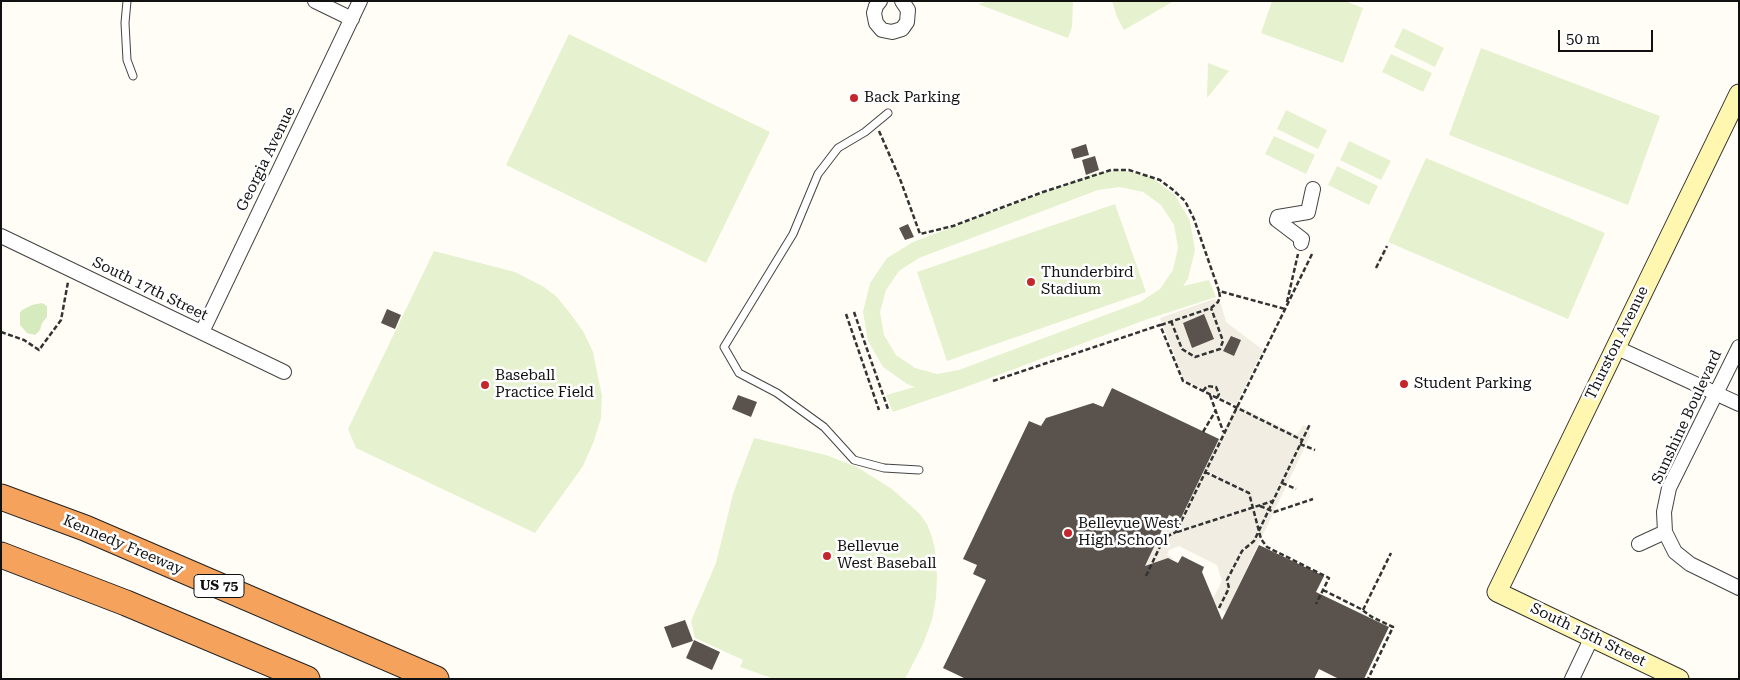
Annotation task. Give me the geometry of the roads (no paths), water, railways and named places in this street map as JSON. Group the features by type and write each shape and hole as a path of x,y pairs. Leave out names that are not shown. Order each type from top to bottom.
{"highway":[{"name":"Kennedy Freeway","path":"1,497 85,528 436,679"},
{"path":"1,555 126,603 307,679"}],"street":[{"path":"315,1 352,19"},
{"name":"Georgia Avenue","path":"202,332 360,1"},
{"path":"874,3 876,23 882,30 892,32 902,28 908,22 908,10 902,1"},
{"name":"Thurston Avenue","path":"1497,592 1739,94"},
{"path":"1301,242 1302,239 1277,220 1278,217 1308,212 1313,189"},
{"name":"South 17th Street","path":"1,236 284,372"},
{"path":"1615,347 1739,404"},
{"name":"Sunshine Boulevard","path":"1665,532 1664,512 1669,488 1739,347"},
{"path":"1639,544 1665,532 1675,552 1690,564 1739,588"},
{"name":"South 15th Street","path":"1497,592 1679,679"},
{"path":"1572,679 1592,637"}],"lane":[{"path":"127,1 125,23 127,60 133,76"},
{"path":"888,113 865,132 838,148 818,174 793,234 724,347 739,373 777,393 824,428 854,460 884,468 919,470"}],"place":[{"name":"Back Parking","path":"854,98"},
{"name":"Thunderbird Stadium","path":"1031,282"},
{"name":"Student Parking","path":"1404,384"},
{"name":"Baseball Practice Field","path":"485,385"},
{"name":"Bellevue West High School","path":"1068,533"},
{"name":"Bellevue West Baseball","path":"827,556"}]}
